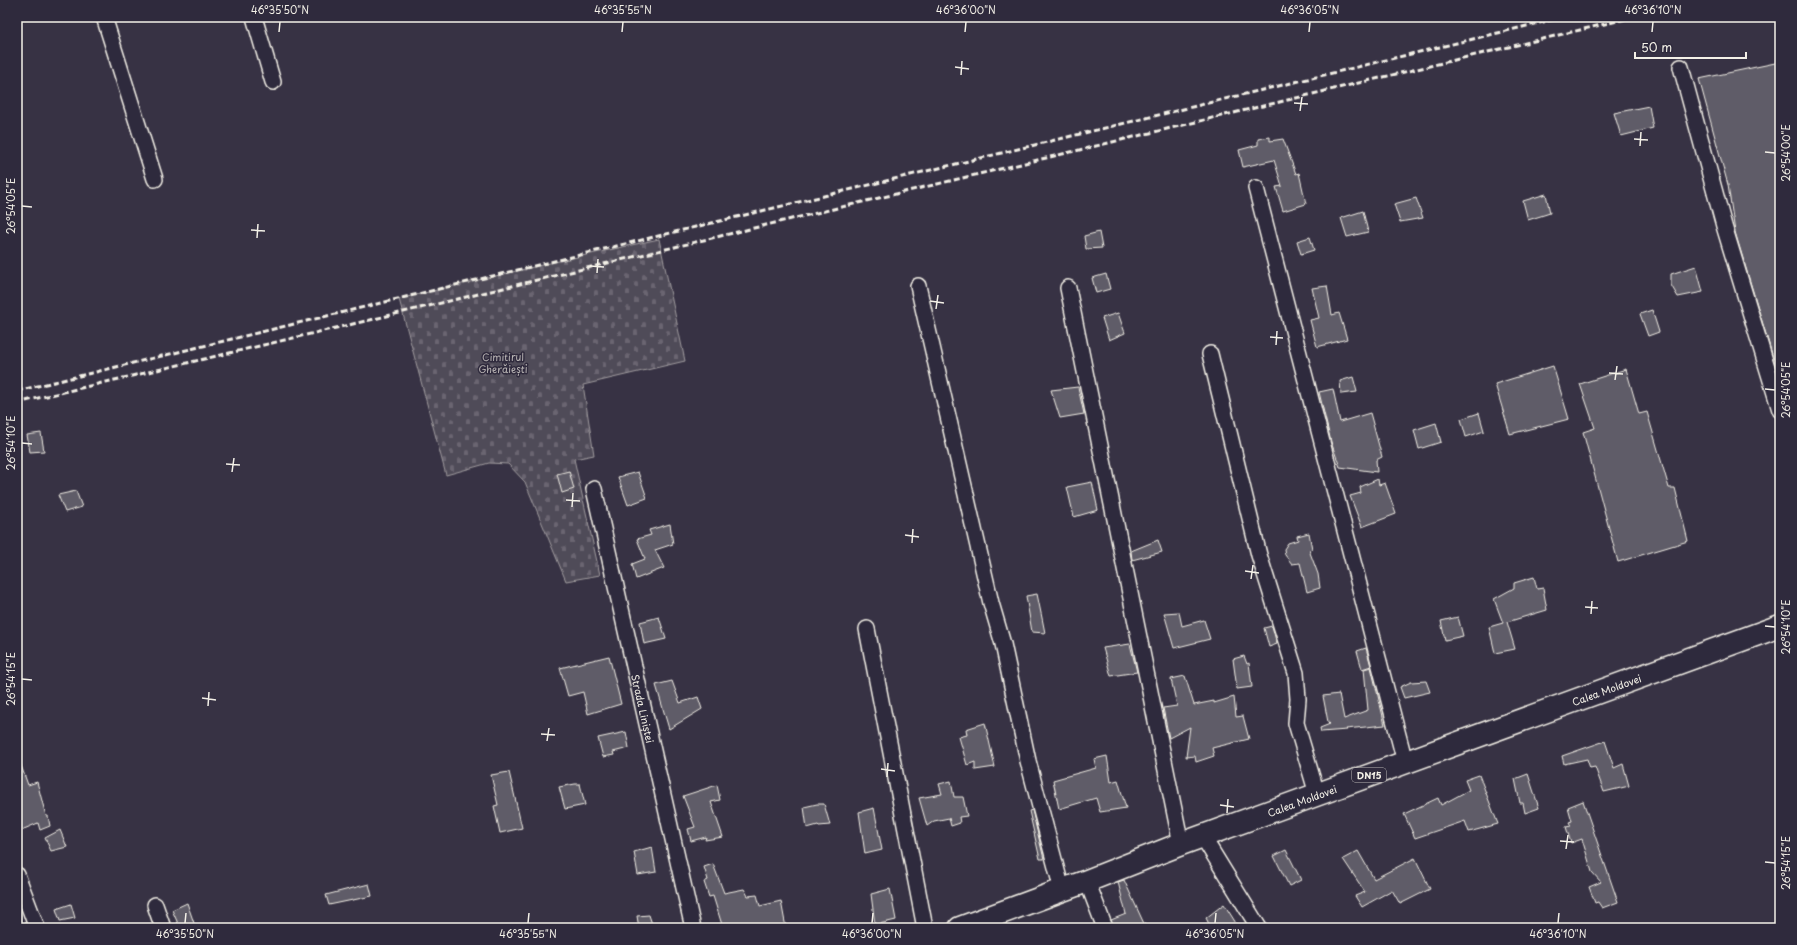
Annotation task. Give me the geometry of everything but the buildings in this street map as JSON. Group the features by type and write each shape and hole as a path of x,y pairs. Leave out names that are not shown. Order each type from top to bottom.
{"main road":[{"name":"Calea Moldovei","path":"960,928 1181,844 1780,626"}],"street":[{"path":"104,17 155,179"},
{"path":"254,17 273,82"},
{"path":"1681,67 1724,226 1780,410"},
{"path":"1256,188 1405,762"},
{"path":"918,286 991,603 1003,644 1028,762 1062,890"},
{"path":"1068,288 1181,844"},
{"path":"1210,354 1259,555 1296,673 1298,699 1296,723 1317,794"},
{"name":"Strada Liniștei","path":"594,489 693,928"},
{"path":"867,629 925,928"},
{"path":"1203,837 1259,928"},
{"path":"17,875 36,928"},
{"path":"1087,881 1105,928"},
{"path":"155,905 163,928"}],"green space":[{"name":"Cimitirul Gherăiești","path":"659,239 685,361 583,385 594,455 574,459 600,575 566,581 525,482 508,464 489,463 446,475 399,299"}],"railway":[{"path":"17,391 1564,17"},
{"path":"17,403 391,315 1634,17"}]}
